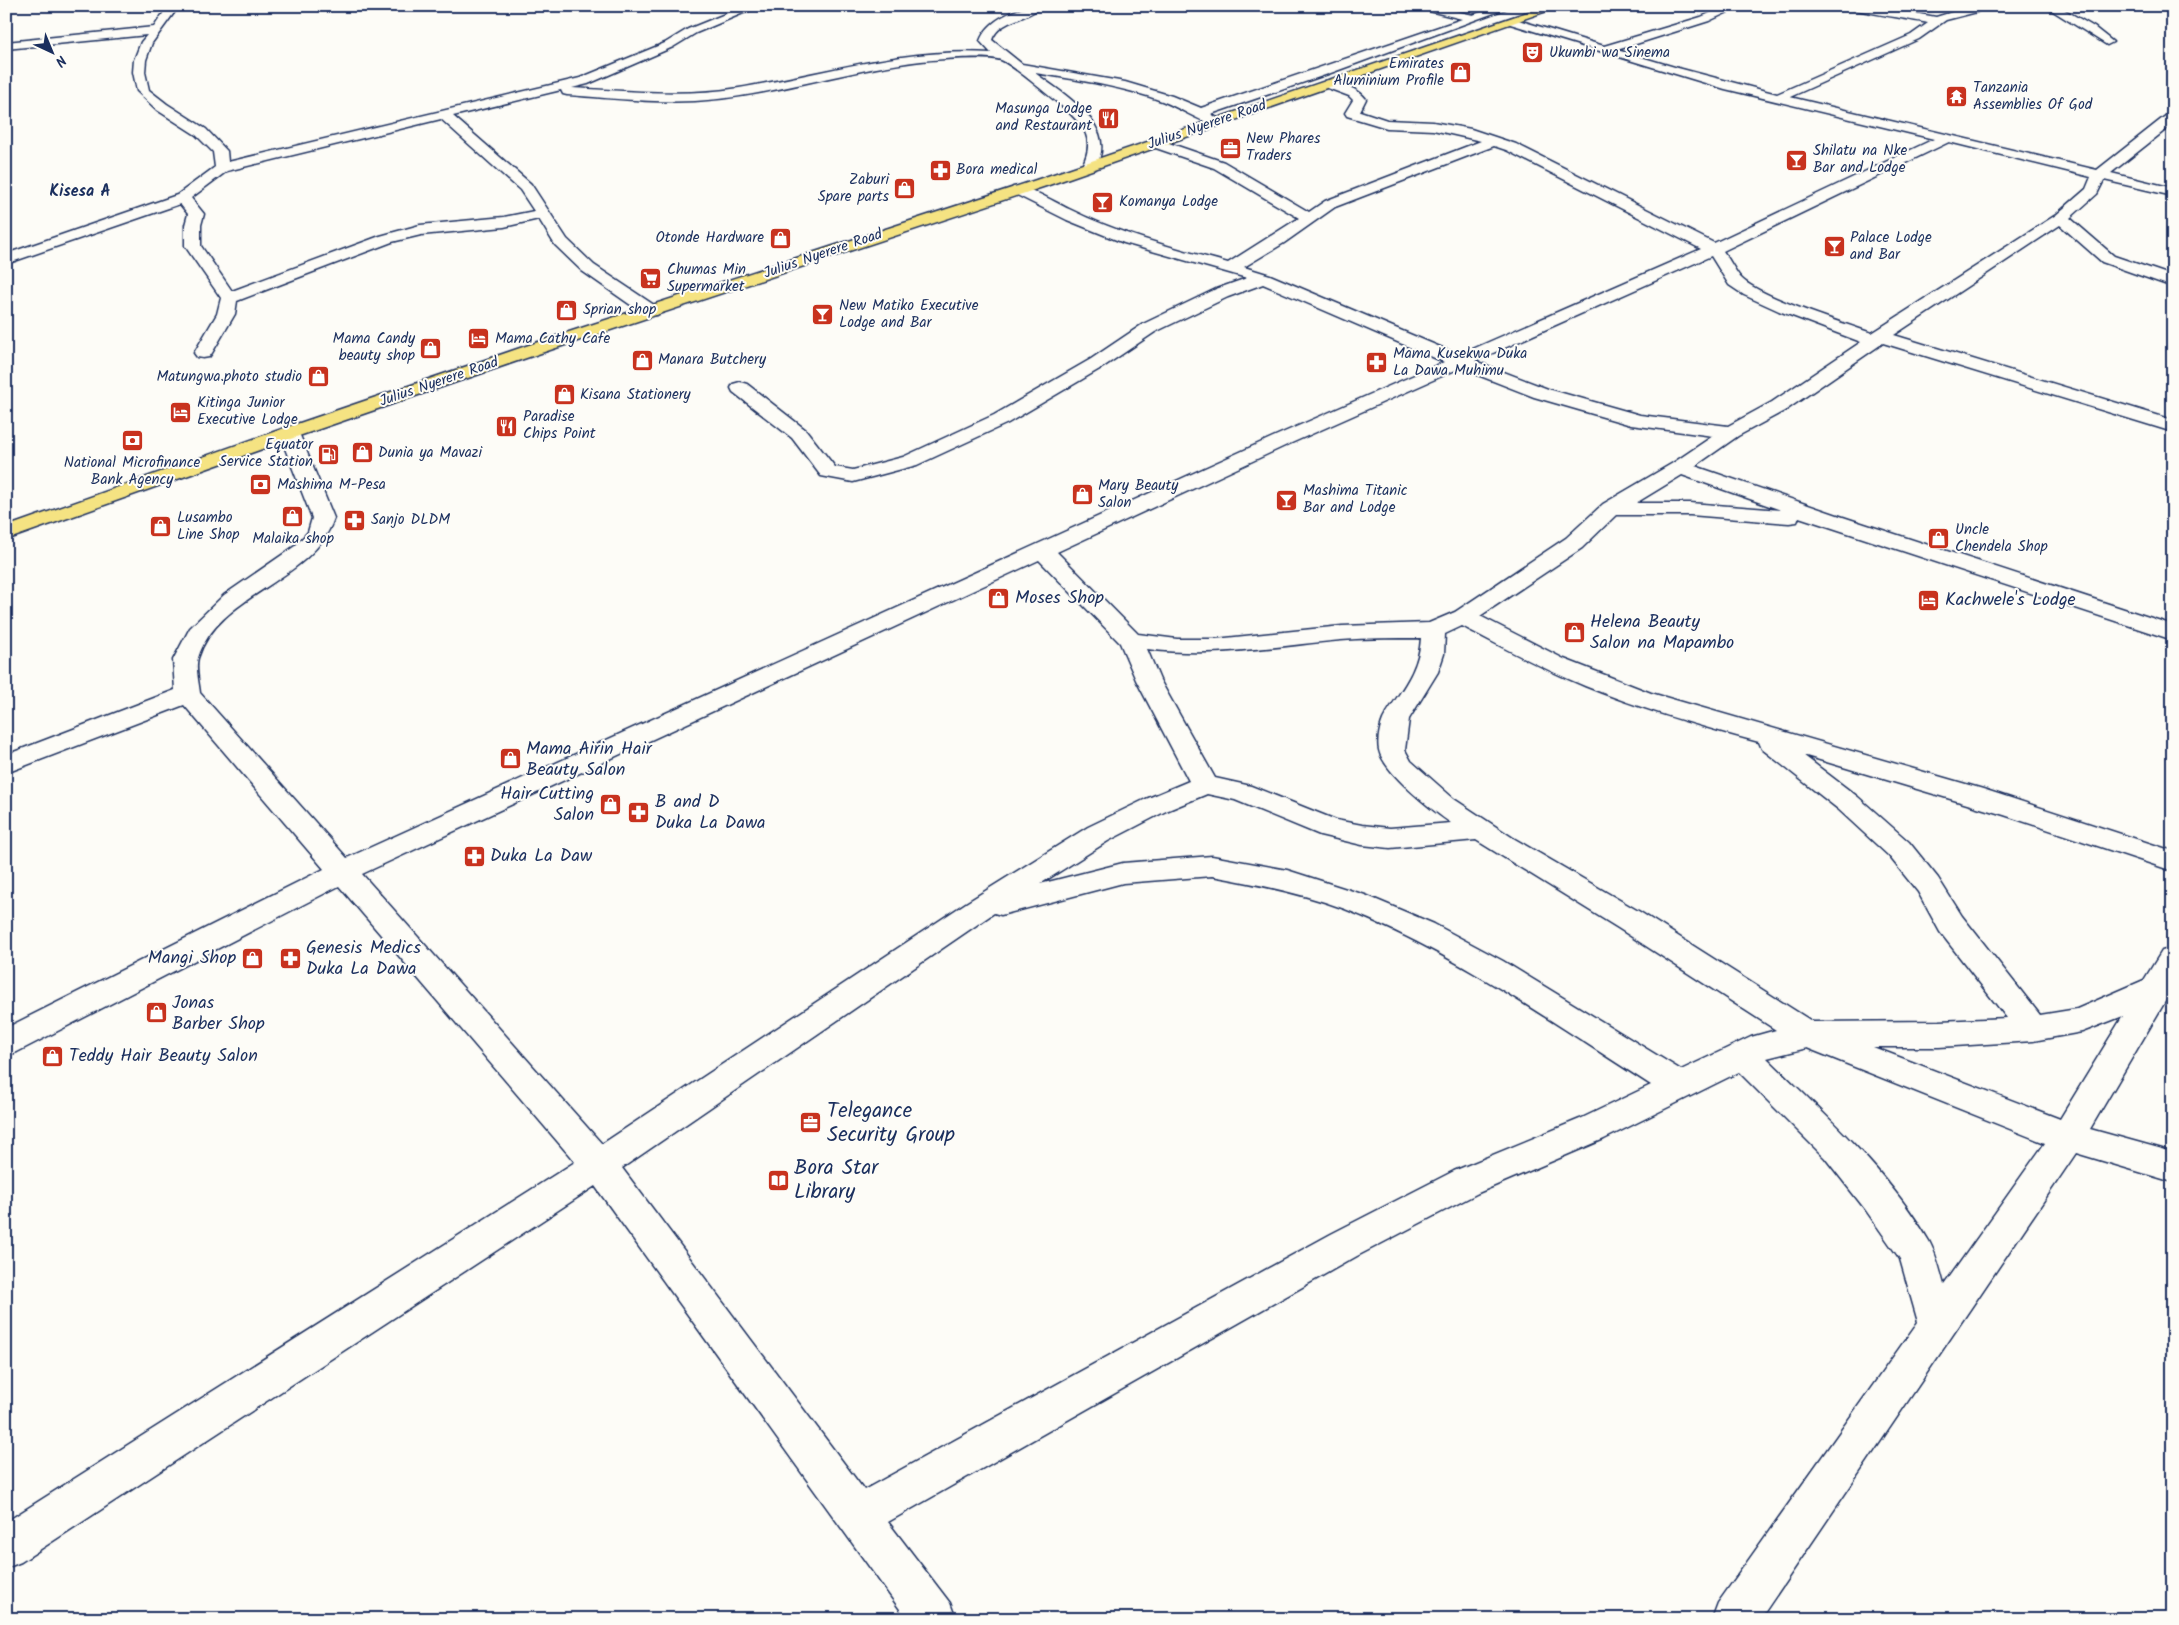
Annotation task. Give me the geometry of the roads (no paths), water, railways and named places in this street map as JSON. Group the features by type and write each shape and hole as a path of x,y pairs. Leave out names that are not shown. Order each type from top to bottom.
{"highway":[{"name":"Julius Nyerere Road","path":"6,534 288,433 1018,190 1329,84 1512,11 1538,12 1556,6"}],"street":[{"path":"174,6 158,30 147,42 140,60 143,92 162,107 201,132 220,151 222,168"},
{"path":"6,259 182,198 202,185 222,168 584,81 669,45 692,31 754,6"},
{"path":"1036,6 995,26 987,34 986,40 1004,57 1066,103 1093,130 1094,156 1089,166"},
{"path":"1421,6 1473,18"},
{"path":"1603,50 1704,19 1736,6"},
{"path":"1847,6 1881,10 1937,21"},
{"path":"1777,98 1915,37 1949,14 1973,10 1981,6"},
{"path":"2050,6 2090,29 2107,42"},
{"path":"1200,113 1473,18 1512,11 1603,50 1674,71 1945,139 2173,192"},
{"path":"6,46 158,30"},
{"path":"535,93 573,91 640,96 695,97 738,92 913,57 961,54 1004,57"},
{"path":"1018,66 1075,75 1153,92 1216,122"},
{"path":"1329,84 1353,93 1360,99 1352,113 1374,121 1433,126 1471,133 1511,147 1714,249 1735,280 1750,291 1785,307 1876,338 2173,426"},
{"path":"443,114 526,187 561,242 588,268 651,311"},
{"path":"1132,640 1177,646 1216,646 1342,633 1433,630 1462,617 1574,543 1611,509 1680,467 1732,432 1779,406 1876,338 2061,218 2092,191 2099,175 2173,117"},
{"path":"6,1043 344,871 1457,361 1714,249 1945,139"},
{"path":"1231,268 1330,204 1493,141"},
{"path":"1155,143 1219,165 1310,218"},
{"path":"1018,190 1072,217 1130,240 1264,278 1457,361 1540,393 1638,421 1732,432"},
{"path":"182,198 192,207 196,214 193,225 194,246 229,298 226,314 203,353"},
{"path":"229,298 386,239 420,230 495,223 543,214"},
{"path":"2061,218 2108,259 2173,282"},
{"path":"740,388 799,434 828,472 853,476 910,461 1001,419 1097,363 1149,328 1222,293 1264,278"},
{"path":"288,433 322,518 318,533 303,551 232,600 198,633 185,660 188,694 599,1165 934,1619"},
{"path":"1680,467 1835,522 2173,633"},
{"path":"1611,509 1690,509 1835,522"},
{"path":"1042,550 1132,640 1148,680 1205,784"},
{"path":"1462,617 1539,657 1612,688 1720,724 1979,797 2173,861"},
{"path":"1433,630 1432,654 1426,672 1396,719 1392,750 1401,766 1437,799 1480,830 1629,920 1808,1035 2068,1137 2173,1167"},
{"path":"6,765 188,694"},
{"path":"1760,735 1848,803 1899,849 1928,885 1951,924 2033,1029"},
{"path":"6,1547 599,1165 976,910 1098,834 1156,805 1205,784 1241,792 1330,828 1362,835 1390,838 1480,830"},
{"path":"976,910 1123,874 1212,866 1287,880 1355,902 1423,932 1492,969 1681,1087"},
{"path":"858,1516 1344,1245 1466,1182 1592,1129 1762,1046 1808,1035 1939,1034 2033,1029 2082,1020 2165,974"},
{"path":"1734,1619 2068,1137 2165,974"},
{"path":"1743,1056 1837,1148 1878,1198 1916,1253 1938,1326"}],"place":[{"name":"Ukumbi wa Sinema","path":"1533,53"},
{"name":"Emirates Aluminium Profile","path":"1460,73"},
{"name":"Tanzania Assemblies Of God","path":"1957,97"},
{"name":"Masunga Lodge and Restaurant","path":"1108,118"},
{"name":"New Phares Traders","path":"1230,148"},
{"name":"Shilatu na Nke Bar and Lodge","path":"1797,160"},
{"name":"Bora medical","path":"940,170"},
{"name":"Zaburi Spare parts","path":"905,189"},
{"name":"Komanya Lodge","path":"1103,202"},
{"name":"Otonde Hardware","path":"780,238"},
{"name":"Palace Lodge and Bar","path":"1834,247"},
{"name":"Chumas Min Supermarket","path":"651,279"},
{"name":"Sprian shop","path":"567,310"},
{"name":"New Matiko Executive Lodge and Bar","path":"823,315"},
{"name":"Mama Cathy Cafe","path":"479,339"},
{"name":"Mama Candy beauty shop","path":"431,348"},
{"name":"Manara Butchery","path":"642,360"},
{"name":"Mama Kusekwa Duka La Dawa Muhimu","path":"1377,363"},
{"name":"Matungwa.photo studio","path":"318,377"},
{"name":"Kisana Stationery","path":"564,395"},
{"name":"Kitinga Junior Executive Lodge","path":"181,412"},
{"name":"Paradise Chips Point","path":"507,426"},
{"name":"National Microfinance Bank Agency","path":"132,440"},
{"name":"Dunia ya Mavazi","path":"362,453"},
{"name":"Equator Service Station","path":"329,454"},
{"name":"Mashima M-Pesa","path":"261,485"},
{"name":"Mary Beauty Salon","path":"1082,495"},
{"name":"Mashima Titanic Bar and Lodge","path":"1287,500"},
{"name":"Malaika shop","path":"293,516"},
{"name":"Sanjo DLDM","path":"355,520"},
{"name":"Lusambo Line Shop","path":"161,527"},
{"name":"Uncle Chendela Shop","path":"1939,539"},
{"name":"Moses Shop","path":"999,598"},
{"name":"Kachwele's Lodge","path":"1929,600"},
{"name":"Helena Beauty Salon na Mapambo","path":"1574,632"},
{"name":"Mama Airin Hair Beauty Salon","path":"510,759"},
{"name":"Hair Cutting Salon","path":"610,804"},
{"name":"B and D Duka La Dawa","path":"639,812"},
{"name":"Duka La Daw","path":"474,856"},
{"name":"Mangi Shop","path":"252,958"},
{"name":"Genesis Medics Duka La Dawa","path":"290,958"},
{"name":"Jonas Barber Shop","path":"156,1013"},
{"name":"Teddy Hair Beauty Salon","path":"53,1056"},
{"name":"Telegance Security Group","path":"811,1123"},
{"name":"Bora Star Library","path":"778,1180"}],"district":[{"name":"Kisesa A","path":"80,191"}]}
